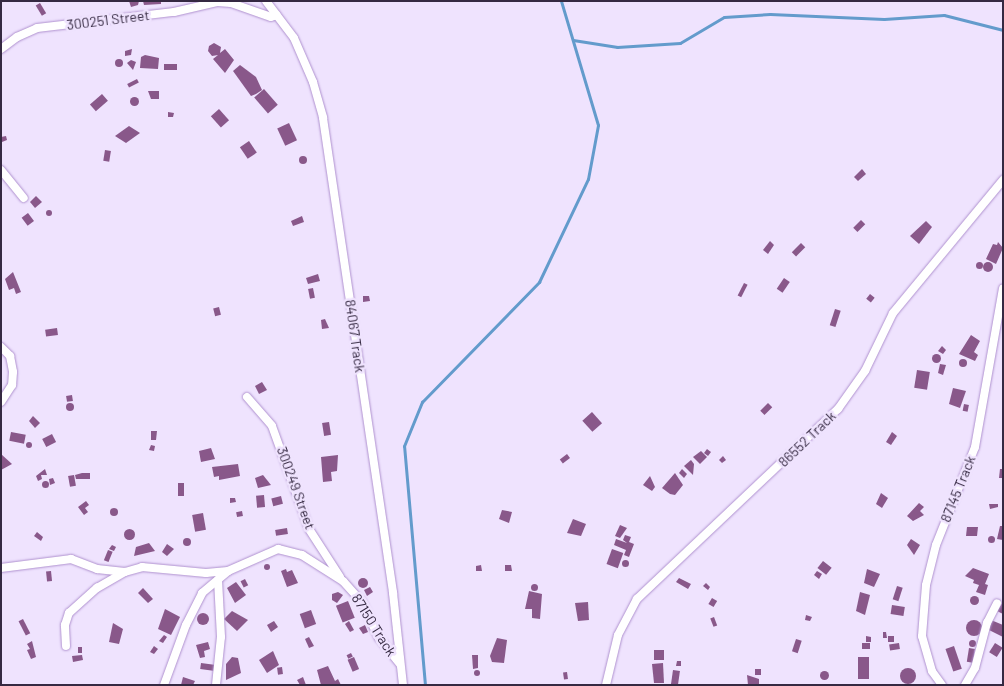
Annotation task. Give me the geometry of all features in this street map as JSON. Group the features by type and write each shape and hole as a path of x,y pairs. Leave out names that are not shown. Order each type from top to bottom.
{"street":[{"name":"84067 Track","path":"266,1 300,51 323,118 393,593 403,685"},
{"name":"300251 Street","path":"1,50 16,37 37,28 174,12 217,2 231,3 271,17 277,15"},
{"path":"1,170 24,198"},
{"name":"86552 Track","path":"606,685 618,635 637,599 838,408 865,371 893,313 1003,180"},
{"name":"87145 Track","path":"942,685 932,671 922,636 926,585 938,538 975,447 1003,289"},
{"path":"1,347 10,356 13,383 1,402"},
{"name":"300249 Street","path":"247,397 272,426 309,529 343,581"},
{"name":"87150 Track","path":"164,685 195,604 228,571 272,550 284,549 302,555 343,581 362,602 379,638 400,664"},
{"path":"1,568 71,559 97,570 125,572"},
{"path":"66,646 65,625 69,613 97,588 125,572 142,567 206,572 228,571"},
{"path":"216,685 221,637 218,580"},
{"path":"965,685 975,668 987,623 997,603"}],"building":[{"path":"129,1 139,1 138,5 131,7"},
{"path":"143,1 161,1 161,4 144,5"},
{"path":"40,3 46,13 42,16 36,6"},
{"path":"214,43 221,47 220,53 225,49 234,60 225,73 213,59 218,55 212,56 208,51 209,46"},
{"path":"132,49 131,55 125,56 125,51"},
{"path":"145,55 159,58 158,69 140,68 141,57"},
{"path":"119,59 123,63 119,67 115,63"},
{"path":"131,60 136,62 133,70 127,63"},
{"path":"164,64 177,64 177,70 164,70"},
{"path":"240,65 256,77 262,90 251,96 233,71"},
{"path":"137,79 139,83 129,88 127,84"},
{"path":"264,89 278,105 268,113 254,98"},
{"path":"148,91 159,91 159,99 151,99"},
{"path":"102,94 108,101 96,111 90,104"},
{"path":"134,96 139,101 134,106 129,101"},
{"path":"219,109 229,120 221,128 211,116"},
{"path":"168,112 174,113 173,117 168,117"},
{"path":"289,123 297,140 285,146 277,128"},
{"path":"129,126 140,133 126,143 115,136"},
{"path":"6,136 7,140 2,142 1,137"},
{"path":"249,141 257,153 248,159 240,147"},
{"path":"105,150 111,151 109,162 103,161"},
{"path":"303,156 307,160 303,164 299,160"},
{"path":"862,169 866,174 858,181 854,177"},
{"path":"36,196 42,202 35,208 30,202"},
{"path":"49,210 52,213 49,216 46,213"},
{"path":"28,213 34,221 28,226 22,218"},
{"path":"302,216 304,222 293,226 291,221"},
{"path":"861,220 865,224 857,232 853,228"},
{"path":"926,221 932,227 919,244 910,236"},
{"path":"770,241 774,245 768,254 763,250"},
{"path":"998,242 1003,248 996,264 986,259 993,244 997,245"},
{"path":"801,243 805,247 796,256 792,252"},
{"path":"979,261 983,265 979,269 975,265"},
{"path":"986,262 990,262 993,267 992,271 986,272 983,269 983,265"},
{"path":"13,272 21,292 16,294 14,288 9,290 5,279"},
{"path":"318,274 320,281 308,284 306,278"},
{"path":"784,278 790,282 783,293 777,289"},
{"path":"744,283 748,285 741,297 738,295"},
{"path":"313,288 315,298 310,299 308,289"},
{"path":"870,294 875,298 871,302 866,299"},
{"path":"363,296 369,296 370,301 363,302"},
{"path":"219,307 221,315 215,316 213,308"},
{"path":"835,309 841,311 835,327 830,325"},
{"path":"325,319 329,328 322,329 321,320"},
{"path":"57,328 58,335 46,337 45,330"},
{"path":"971,335 980,341 974,352 978,355 975,361 959,354"},
{"path":"942,346 946,350 943,354 938,351"},
{"path":"936,353 941,358 936,363 931,358"},
{"path":"963,359 967,363 963,367 959,363"},
{"path":"940,364 946,365 943,375 938,373"},
{"path":"917,370 930,372 927,390 914,388"},
{"path":"262,382 267,390 259,394 255,386"},
{"path":"953,388 966,391 960,408 949,404"},
{"path":"72,395 73,401 67,402 66,396"},
{"path":"70,403 74,407 70,411 66,407"},
{"path":"768,403 772,407 764,415 760,411"},
{"path":"964,404 969,405 968,412 963,411"},
{"path":"592,412 602,423 592,432 582,421"},
{"path":"33,416 40,423 35,428 29,421"},
{"path":"329,422 331,435 324,436 322,423"},
{"path":"151,431 157,431 156,440 151,440"},
{"path":"11,432 26,435 24,444 9,441"},
{"path":"892,432 897,436 891,445 886,442"},
{"path":"52,434 56,442 46,447 42,439"},
{"path":"29,442 32,445 29,448 26,445"},
{"path":"151,445 155,446 154,451 149,450"},
{"path":"211,448 215,459 201,462 199,451"},
{"path":"707,449 711,452 708,456 704,453"},
{"path":"701,451 707,457 700,464 693,457"},
{"path":"1,454 12,464 1,470"},
{"path":"567,454 570,458 563,463 560,459"},
{"path":"338,455 337,471 331,472 332,481 323,482 321,457"},
{"path":"723,456 726,460 722,463 719,460"},
{"path":"691,460 694,464 693,475 684,466"},
{"path":"238,464 240,476 219,480 219,476 214,477 212,467"},
{"path":"45,469 47,475 41,475 42,479 38,481 36,476"},
{"path":"682,469 687,474 684,478 679,473"},
{"path":"1000,469 1003,469 1003,478 999,478"},
{"path":"90,473 90,479 76,479 75,475"},
{"path":"675,473 683,485 675,495 662,488"},
{"path":"74,475 76,486 70,487 68,476"},
{"path":"263,475 271,485 258,488 255,478"},
{"path":"650,476 655,487 652,491 643,485"},
{"path":"53,478 55,483 50,485 49,479"},
{"path":"45,480 49,484 45,488 41,484"},
{"path":"178,483 184,483 184,496 178,496"},
{"path":"881,493 888,498 882,508 876,504"},
{"path":"264,495 265,507 257,508 256,496"},
{"path":"281,496 283,504 273,506 271,498"},
{"path":"230,498 235,498 236,502 230,503"},
{"path":"86,501 89,505 85,508 88,512 84,515 78,507"},
{"path":"919,503 924,507 920,511 924,515 913,521 907,516"},
{"path":"989,504 998,504 998,507 990,509"},
{"path":"114,508 118,512 114,516 110,512"},
{"path":"502,510 512,512 509,523 499,519"},
{"path":"242,511 243,516 237,517 236,512"},
{"path":"203,513 206,530 195,532 192,515"},
{"path":"573,519 586,524 581,536 567,533"},
{"path":"620,525 627,528 620,538 615,536"},
{"path":"1000,526 1003,526 1003,540 997,539"},
{"path":"967,527 978,527 977,536 966,536"},
{"path":"129,528 135,534 129,540 123,534"},
{"path":"287,528 288,534 276,536 275,530"},
{"path":"37,532 43,537 41,541 34,536"},
{"path":"625,535 631,537 629,542 634,544 629,557 624,555 626,550 614,545 616,539 627,543 623,540"},
{"path":"991,536 994,539 991,542 988,539"},
{"path":"187,538 191,542 187,546 183,542"},
{"path":"911,539 920,545 914,555 907,545"},
{"path":"149,543 155,551 134,556 136,547"},
{"path":"167,544 174,549 167,556 162,552"},
{"path":"112,545 116,547 114,551 109,549"},
{"path":"612,549 623,553 618,568 607,564"},
{"path":"108,550 113,552 109,562 104,560"},
{"path":"625,560 628,563 625,566 622,563"},
{"path":"823,561 832,568 826,575 817,568"},
{"path":"267,564 270,567 267,570 264,567"},
{"path":"481,565 482,571 476,571 476,566"},
{"path":"505,565 511,565 512,571 505,571"},
{"path":"973,568 989,574 985,584 988,585 985,595 976,592 979,585 973,583 974,580 965,576"},
{"path":"286,569 287,572 292,570 298,583 287,587 281,571"},
{"path":"867,569 880,574 874,587 864,583"},
{"path":"51,571 52,581 47,581 46,572"},
{"path":"817,571 822,574 819,579 814,575"},
{"path":"363,578 368,583 363,588 358,583"},
{"path":"679,578 691,584 688,589 676,582"},
{"path":"245,579 248,585 244,588 241,581"},
{"path":"236,582 246,595 235,603 227,588"},
{"path":"706,583 710,587 708,590 703,586"},
{"path":"534,584 537,587 534,590 531,587"},
{"path":"897,586 903,588 898,601 893,599"},
{"path":"370,587 373,592 367,596 364,590"},
{"path":"143,588 153,599 148,603 138,593"},
{"path":"529,591 542,594 540,619 532,618 532,609 525,609"},
{"path":"338,592 343,595 337,603 332,600 332,594"},
{"path":"860,592 870,595 865,615 856,611"},
{"path":"974,596 978,600 974,604 970,600"},
{"path":"712,598 717,601 714,607 708,604"},
{"path":"348,601 355,618 343,623 336,606"},
{"path":"588,602 589,620 578,621 575,603"},
{"path":"1003,602 1003,614 997,611"},
{"path":"892,605 905,607 903,616 891,614"},
{"path":"165,609 180,617 171,635 158,629"},
{"path":"311,610 316,624 305,628 300,614"},
{"path":"232,611 248,620 237,631 224,619"},
{"path":"201,613 205,613 209,619 205,625 201,625 197,621 197,617"},
{"path":"806,615 812,617 810,621 805,620"},
{"path":"714,617 717,625 713,627 710,618"},
{"path":"23,619 30,633 26,636 19,621"},
{"path":"974,620 982,628 974,636 966,628"},
{"path":"991,620 1003,625 1003,637 987,629"},
{"path":"274,621 278,627 271,632 267,625"},
{"path":"349,621 354,630 350,632 345,624"},
{"path":"113,623 123,629 119,644 109,642"},
{"path":"365,625 368,632 363,634 359,628"},
{"path":"883,632 886,632 887,638 883,638"},
{"path":"164,635 167,637 163,643 159,641"},
{"path":"866,636 871,637 871,642 866,642"},
{"path":"888,636 894,636 894,642 888,642"},
{"path":"309,637 314,646 309,648 305,639"},
{"path":"497,638 507,640 504,663 492,662 490,656"},
{"path":"796,639 802,641 798,653 792,651"},
{"path":"972,640 975,643 972,646 969,643"},
{"path":"32,641 36,657 31,659 27,650 30,649 27,644"},
{"path":"208,642 210,649 204,651 205,657 200,658 196,645"},
{"path":"862,643 870,643 870,649 862,649"},
{"path":"899,643 900,649 890,650 889,645"},
{"path":"995,643 1003,648 997,657 989,652"},
{"path":"154,646 158,649 154,654 150,652"},
{"path":"954,646 962,669 953,672 945,649"},
{"path":"78,647 82,647 82,653 78,653"},
{"path":"969,648 975,649 973,663 967,662"},
{"path":"654,650 664,650 664,660 654,660"},
{"path":"273,651 279,665 267,673 259,660"},
{"path":"351,653 353,657 348,659 347,655"},
{"path":"82,655 83,660 73,662 72,656"},
{"path":"472,655 478,655 478,668 473,669"},
{"path":"232,657 238,658 241,673 226,680 226,664"},
{"path":"354,657 359,669 353,672 348,660"},
{"path":"858,657 869,657 869,679 858,679"},
{"path":"677,661 681,661 681,666 676,666"},
{"path":"201,663 216,665 215,671 200,669"},
{"path":"663,663 664,683 654,683 652,664"},
{"path":"328,666 335,681 338,679 341,685 321,685 317,670"},
{"path":"282,667 283,674 278,675 277,668"},
{"path":"905,668 911,668 916,673 914,682 905,684 900,679 900,673"},
{"path":"755,669 761,669 761,675 755,675"},
{"path":"477,670 480,673 477,676 474,673"},
{"path":"673,670 680,671 678,685 671,685"},
{"path":"824,670 829,675 824,680 819,675"},
{"path":"567,672 568,679 564,679 563,673"},
{"path":"747,675 759,679 759,685 748,685"},
{"path":"183,677 195,681 193,685 181,685"},
{"path":"303,677 306,685 300,685 297,680"}],"waterway":[{"path":"425,685 404,446 422,402 539,282 588,179 598,125 561,1"},
{"path":"573,40 617,47 680,43 724,17 770,14 884,19 944,15 1003,30"}]}
